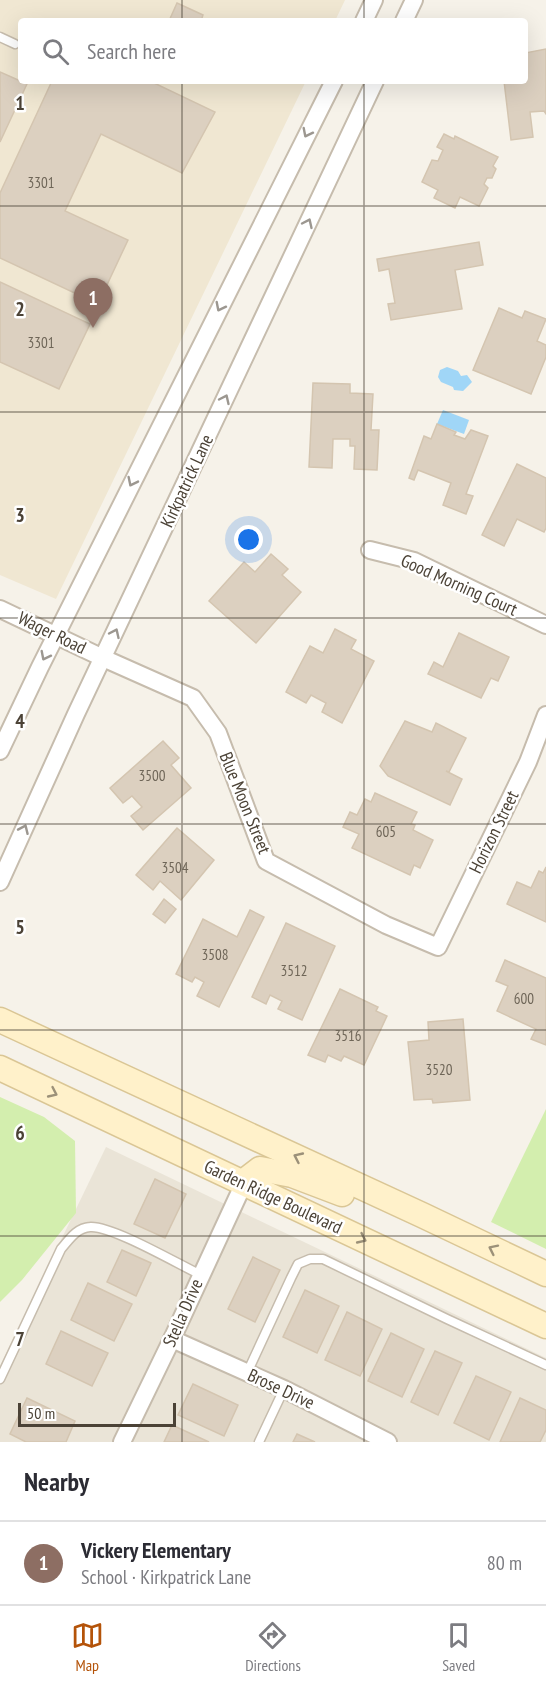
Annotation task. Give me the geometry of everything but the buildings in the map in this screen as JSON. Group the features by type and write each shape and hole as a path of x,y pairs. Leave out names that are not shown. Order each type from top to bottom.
{"main road":[{"path":"0,1020 546,1274"},
{"name":"Garden Ridge Boulevard","path":"0,1068 546,1326"},
{"path":"244,1183 260,1169 292,1174 356,1200 422,1215"}],"street":[{"path":"365,18 374,0"},
{"path":"405,18 414,0"},
{"path":"0,751 332,84"},
{"name":"Kirkpatrick Lane","path":"0,882 374,84"},
{"name":"Good Morning Court","path":"370,550 414,561 546,625"},
{"name":"Wager Road","path":"0,609 103,658"},
{"name":"Blue Moon Street","path":"103,658 193,698 218,733 267,861 386,925 438,947"},
{"name":"Horizon Street","path":"438,947 528,762 546,715"},
{"name":"Stella Drive","path":"122,1442 244,1183"},
{"name":"Brose Drive","path":"172,1340 284,1389 388,1442"}],"lane":[{"path":"0,37 15,44"},
{"path":"0,1379 61,1249 75,1233 90,1227 110,1230 201,1275"},
{"path":"247,1373 298,1264 310,1259 324,1259 350,1270 546,1365"},
{"path":"259,1442 284,1389"}],"shaded area":[{"path":"0,0 345,0 336,18 18,18 18,84 305,84 56,599 0,575"},
{"path":"106,1147 546,1358 546,1442 0,1442 0,1366"}],"green space":[{"path":"0,1097 44,1117 75,1141 76,1213 22,1280 0,1302"},
{"path":"546,1109 546,1249 491,1222"}],"water":[{"path":"447,367 458,371 461,376 467,375 472,382 463,391 454,390 453,387 441,382 438,377 440,370"},
{"path":"443,410 469,420 464,434 437,424"}],"place":[{"name":"Vickery Elementary","path":"93,328"}]}
